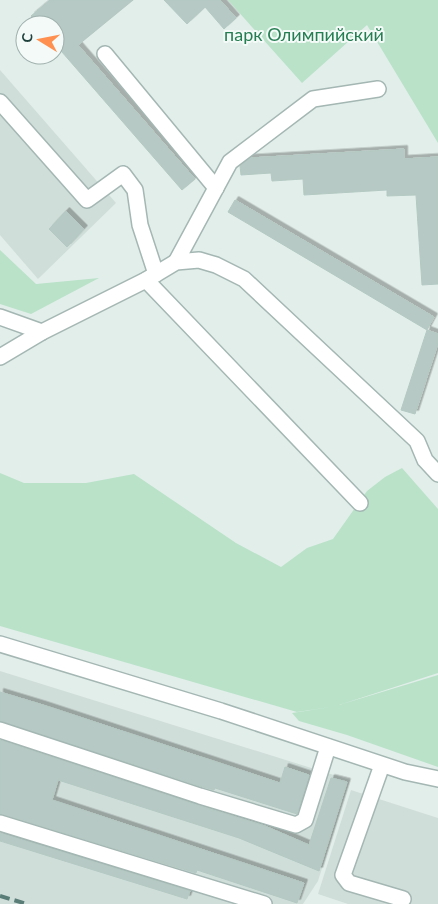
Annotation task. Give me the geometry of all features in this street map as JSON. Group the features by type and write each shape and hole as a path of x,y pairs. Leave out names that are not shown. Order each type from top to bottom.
{"street":[{"path":"106,54 216,188"},
{"path":"176,262 230,162 314,99 378,89"},
{"path":"0,102 88,200 123,174 135,190 151,277 360,502"},
{"path":"0,356 176,262 199,260 216,265 244,279 418,441 438,474"},
{"path":"0,317 42,332"},
{"path":"0,644 221,711 382,765 438,779"},
{"path":"0,730 200,796 296,825 305,820 328,747"},
{"path":"382,765 343,875 349,883 403,899"},
{"path":"405,772 438,787"},
{"path":"0,823 264,904"}],"shaded area":[{"path":"0,70 116,203 38,279 0,235"},
{"path":"0,671 350,780 318,881 303,904 0,904"},
{"path":"351,790 438,818 438,904 348,904 318,894"}],"green space":[{"name":"парк Олимпийский","path":"228,0 438,0 438,143 367,25 302,83"},
{"path":"0,250 36,284 99,278 31,314 0,304"},
{"path":"402,468 438,509 438,673 339,705 438,675 438,767 347,735 299,721 292,713 337,706 297,712 0,626 0,473 24,483 86,483 134,474 236,543 281,567 307,548 333,539 367,491 385,477"}],"building":[{"path":"50,0 133,0 78,45 195,179 182,190 65,55 65,15 32,15"},
{"path":"164,0 220,0 236,18 224,29 205,7 187,24"},
{"path":"404,149 404,159 438,157 438,284 422,285 416,195 387,196 387,190 304,195 303,179 272,181 271,173 241,175 240,166 250,158"},
{"path":"235,200 434,317 427,330 228,212"},
{"path":"66,211 84,229 67,247 49,229"},
{"path":"427,330 438,334 438,343 415,414 401,410"},
{"path":"0,692 280,783 285,767 309,775 297,814 215,788 214,790 203,787 0,721"},
{"path":"0,740 265,826 309,845 331,778 347,782 319,871 239,838 58,780 52,800 304,883 297,903 197,870 196,873 0,814"},
{"path":"0,833 190,891 187,899 0,841"}],"railway":[{"path":"0,896 27,904"}]}
